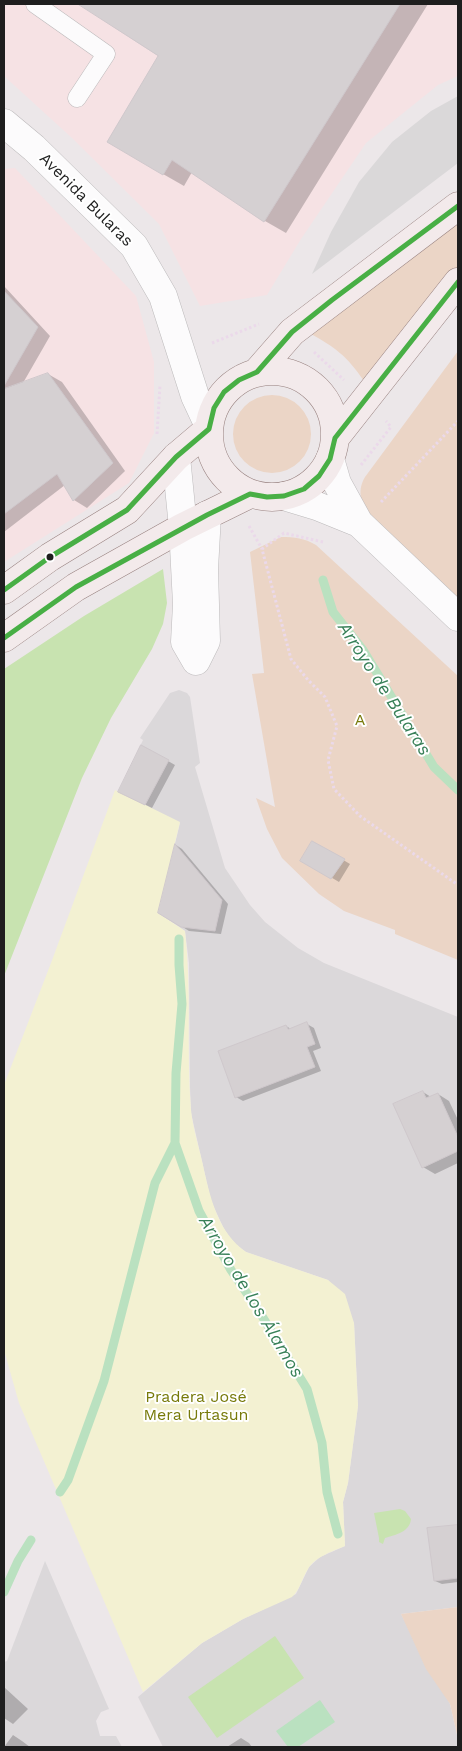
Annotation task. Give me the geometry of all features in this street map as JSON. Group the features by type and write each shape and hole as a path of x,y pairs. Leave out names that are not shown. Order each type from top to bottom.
{"street":[{"name":"Avenida Bularas","path":"4,123 34,148 134,246 163,296 195,396 209,428"},
{"path":"4,145 34,148"},
{"path":"257,372 292,332 458,206"},
{"path":"458,282 365,400 332,449 319,476 304,489 284,496 267,497 250,494 233,484 219,469 211,450 209,428 214,408 224,392 239,380 257,372 280,371 303,379 321,394 332,415 332,449 337,483 359,523 458,618"},
{"path":"4,590 50,557 127,510 176,457 209,428"},
{"path":"176,457 195,521"},
{"path":"4,638 76,587 195,521 250,494"},
{"path":"284,496 317,506 359,523"}],"lane":[{"path":"35,4 106,54 77,98"}],"path":[{"path":"212,343 273,318 292,332 391,427 361,466"},
{"path":"458,421 390,493 334,544 284,534 262,549 291,659 325,697 337,726 328,760 334,789 360,816 458,885"}],"shaded area":[{"path":"4,4 458,4 458,76 438,85 366,143 301,239 267,295 200,306 159,224 72,138 4,76"},
{"path":"458,96 458,163 312,274 331,232 359,182 392,142 431,111"},
{"path":"15,168 136,296 154,362 154,433 129,483 4,562 4,169"},
{"path":"163,569 167,603 163,624 152,649 111,718 82,778 4,976 4,669 84,616"},
{"path":"179,690 187,693 190,697 200,763 195,767 225,868 250,905 265,922 298,948 324,963 458,1017 458,1607 401,1614 450,1704 458,1747 163,1747 138,1697 202,1643 243,1619 296,1594 309,1567 320,1557 345,1546 343,1502 348,1483 358,1406 354,1323 328,1280 246,1252 235,1244 225,1231 211,1201 191,1113 189,963 185,931 158,913 180,823 118,792 143,740 140,738 170,693"},
{"path":"400,1509 405,1511 411,1519 408,1527 393,1536 385,1538 383,1544 379,1542 374,1513"},
{"path":"45,1561 109,1709 101,1712 96,1721 100,1736 116,1736 122,1747 4,1747 4,1662 7,1661"},
{"path":"275,1636 304,1678 217,1738 188,1697"},
{"path":"320,1700 335,1722 298,1747 288,1747 276,1731"}],"green space":[{"path":"458,223 458,267 364,381 340,353 309,333"},
{"path":"458,351 458,599 367,514 362,500 361,487 365,477"},
{"path":"272,395 287,398 300,406 308,419 311,434 308,449 300,462 287,470 272,473 257,470 244,462 236,449 233,434 236,419 244,406 257,398"},
{"name":"A","path":"281,537 299,538 316,545 458,676 458,960 395,934 395,930 344,911 319,894 282,858 267,829 256,798 275,807 252,674 264,673 250,552"},
{"name":"Pradera José Mera Urtasun","path":"115,790 180,822 158,913 185,931 188,975 191,1110 207,1182 217,1216 229,1236 246,1252 328,1280 345,1294 354,1323 358,1406 348,1483 343,1502 345,1546 315,1561 306,1572 292,1597 243,1619 202,1643 143,1692 19,1403 4,1350 4,1085"},
{"path":"458,1607 458,1739 450,1704 426,1669 401,1614"}],"building":[{"path":"78,4 400,4 264,222 172,160 163,175 107,142 158,56"},
{"path":"4,291 38,327 4,386"},
{"path":"48,373 113,463 73,501 57,474 4,514 4,389"},
{"path":"141,745 169,760 145,805 118,792"},
{"path":"312,841 345,859 331,879 300,861"},
{"path":"175,844 222,900 215,931 181,927 158,913"},
{"path":"307,1022 315,1044 307,1047 315,1067 235,1098 218,1051 286,1025 288,1029"},
{"path":"423,1091 426,1098 438,1093 458,1137 458,1151 422,1168 393,1104"},
{"path":"458,1525 458,1578 434,1581 427,1528"}],"waterway":[{"name":"Arroyo de Bularas","path":"323,580 333,612 363,650 434,767 458,790"},
{"name":"Arroyo de los Álamos","path":"179,939 182,1004 176,1073 175,1143 199,1211 231,1270 307,1389 322,1443 327,1492 338,1534"},
{"path":"60,1492 68,1480 104,1381 155,1183 175,1143"},
{"path":"4,1592 18,1561 31,1540"}],"transit line":[{"path":"4,590 50,557 127,510 176,457 209,429 214,408 224,392 239,380 257,372 292,332 458,206"},
{"path":"4,638 76,587 207,515 250,494 267,497 284,496 304,489 319,476 330,459 335,438 458,282"}]}
